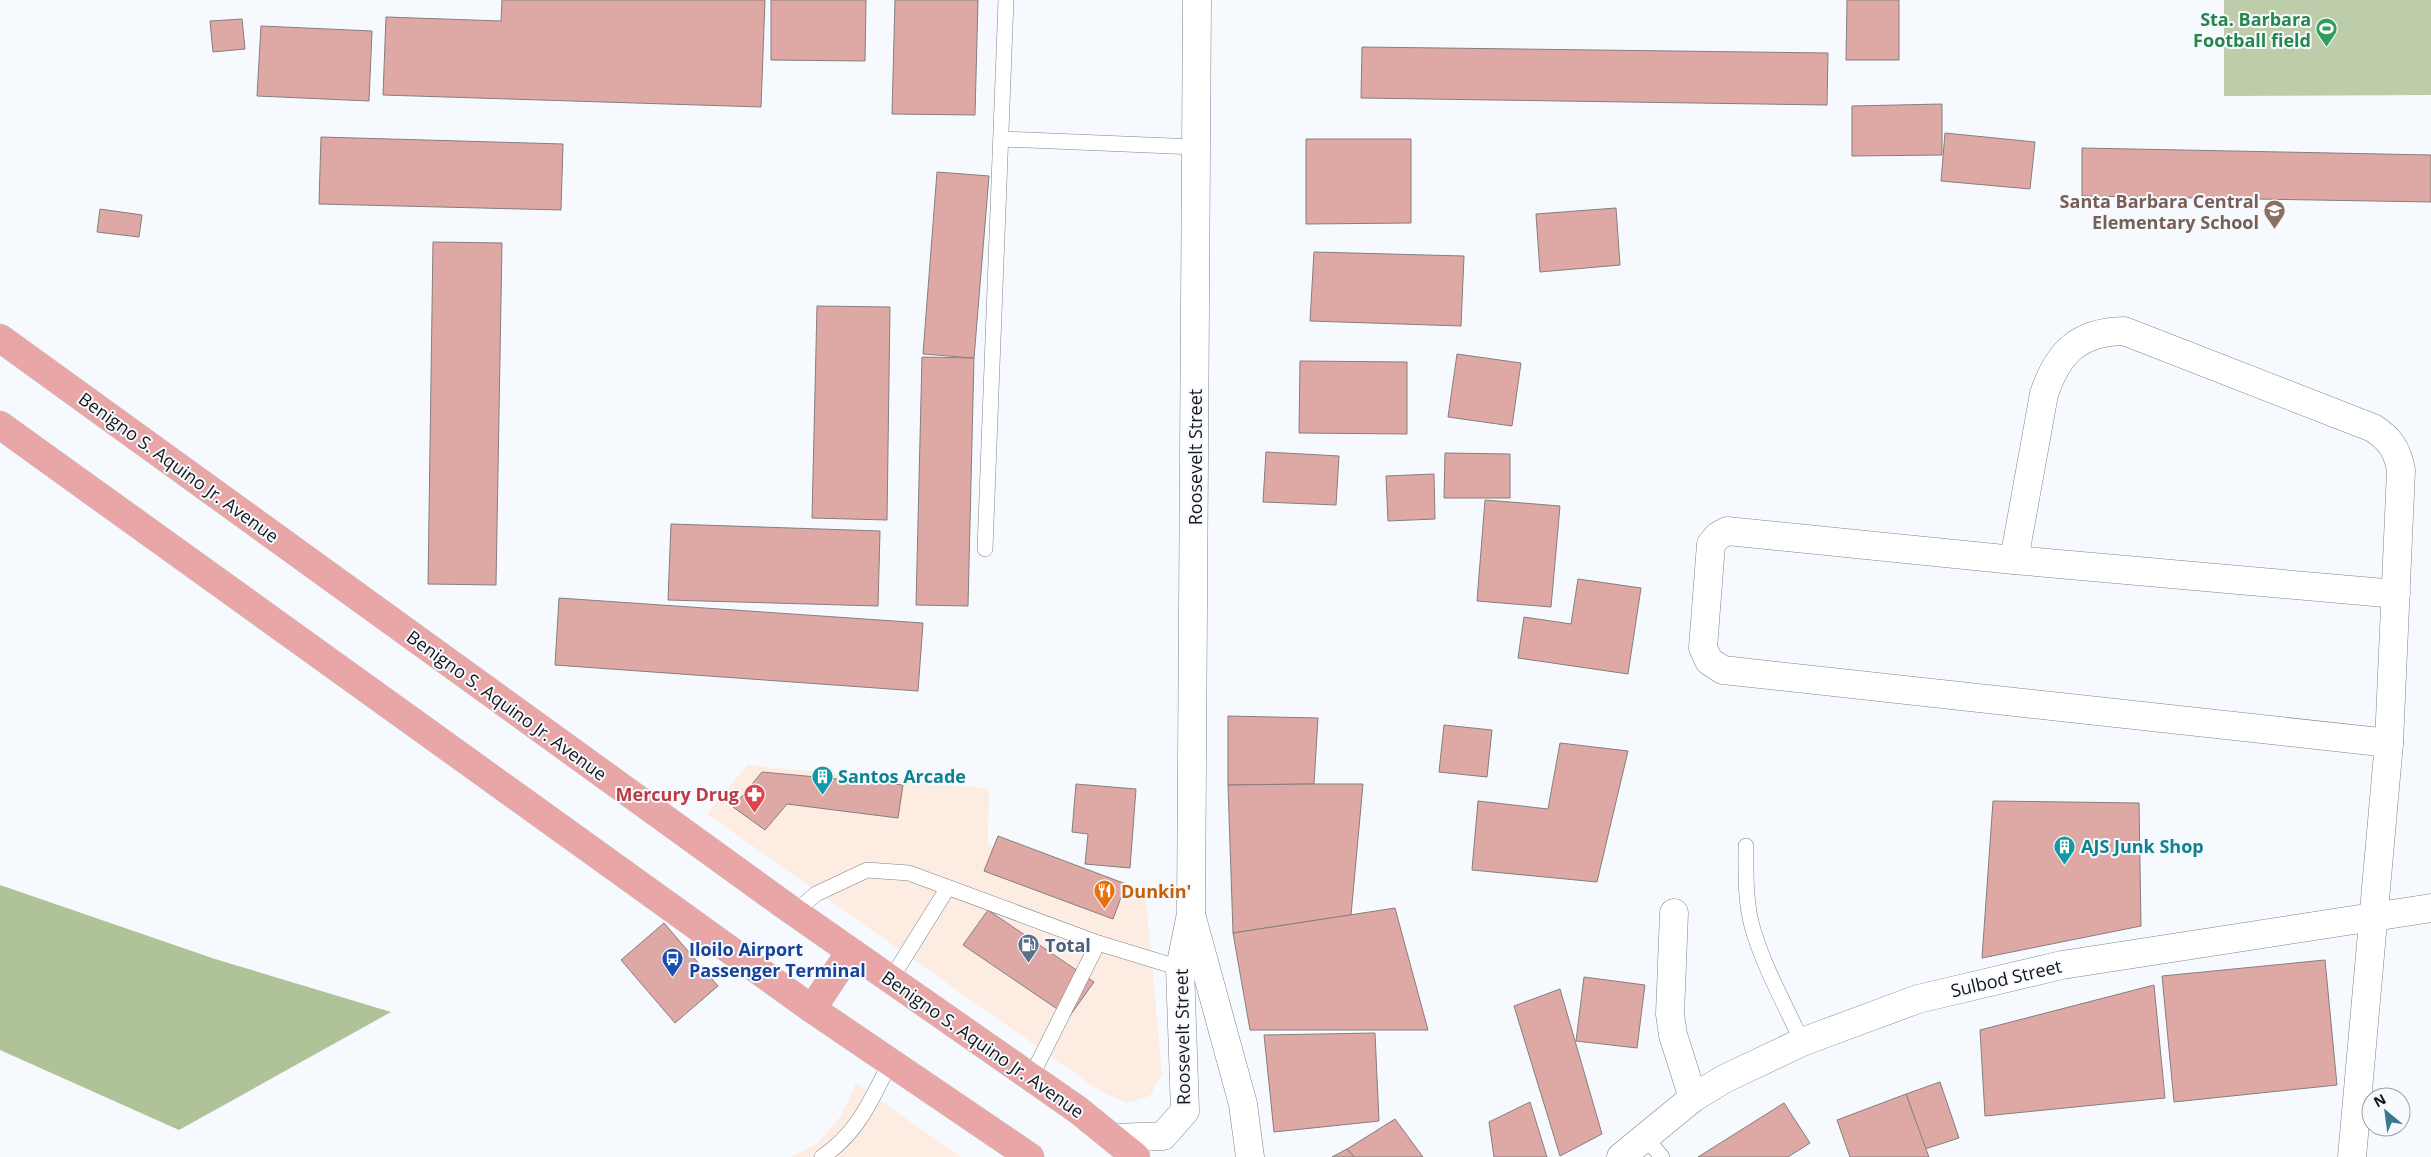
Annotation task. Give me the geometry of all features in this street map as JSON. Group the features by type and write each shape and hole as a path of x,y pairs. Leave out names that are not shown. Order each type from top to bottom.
{"main road":[{"name":"Benigno S. Aquino Jr. Avenue","path":"0,338 850,952 1116,1138 1136,1157"},
{"path":"0,425 812,1009 1030,1157"},
{"path":"812,1009 850,952"}],"street":[{"name":"Roosevelt Street","path":"1116,1138 1163,1136 1186,1111 1192,966 1190,914 1197,0"},
{"path":"2014,560 2044,394 2051,372 2068,351 2084,338 2104,332 2124,331 2373,428 2389,438 2398,454 2402,470 2389,743 2352,1157"},
{"path":"2389,743 1723,670 1709,661 1703,648 1711,544 1718,536 1727,531 2014,560 2396,594"},
{"name":"Sulbod Street","path":"1621,1157 1653,1147 1693,1098 1732,1075 1802,1042 1918,999 2062,964 2431,908"},
{"path":"1674,913 1670,1014 1673,1035 1693,1098"},
{"name":"Roosevelt Street","path":"1192,966 1243,1104 1250,1157"}],"lane":[{"path":"985,549 1006,0"},
{"path":"1001,139 1196,148"},
{"path":"1746,846 1746,882 1752,925 1769,971 1802,1042"},
{"path":"795,912 816,894 867,870 909,873 1098,943 1192,966"},
{"path":"891,979 947,888"},
{"path":"1031,1077 1098,943"},
{"path":"822,1157 838,1146 861,1119 890,1063"}],"shaded area":[{"path":"747,765 989,789 988,845 1146,899 1162,1074 1150,1096 1127,1103 1100,1091 707,814"},
{"path":"856,1083 960,1157 791,1157 818,1143 841,1116"}],"green space":[{"name":"Sta. Barbara Football field","path":"2224,0 2431,0 2431,95 2224,96"},
{"path":"0,885 215,959 391,1012 179,1130 0,1050"}],"building":[{"path":"502,0 765,0 761,107 383,95 386,17 501,21"},
{"path":"771,0 866,0 865,61 771,60"},
{"path":"895,0 978,0 975,115 892,114"},
{"path":"1847,0 1899,0 1899,60 1846,60"},
{"path":"242,19 245,49 213,52 210,21"},
{"path":"261,26 372,31 369,101 257,96"},
{"path":"1362,47 1828,53 1827,105 1361,98"},
{"path":"1942,104 1942,155 1852,156 1852,106"},
{"path":"1945,133 2035,142 2030,189 1941,181"},
{"path":"321,137 563,144 561,210 319,204"},
{"path":"1306,139 1411,139 1411,223 1306,224"},
{"path":"2082,148 2431,155 2431,202 2082,196"},
{"path":"937,172 989,176 974,358 923,354"},
{"path":"1616,208 1620,265 1540,272 1536,214"},
{"path":"100,209 142,215 139,237 97,232"},
{"path":"433,242 502,243 496,585 428,584"},
{"path":"1314,252 1464,256 1461,326 1310,321"},
{"path":"817,306 890,307 887,520 812,518"},
{"path":"1457,354 1521,363 1512,426 1448,417"},
{"path":"922,357 974,358 968,606 916,605"},
{"path":"1300,361 1407,362 1407,434 1299,433"},
{"path":"1266,452 1339,456 1336,505 1263,502"},
{"path":"1445,453 1510,454 1510,498 1444,498"},
{"path":"1434,474 1435,519 1388,521 1386,476"},
{"path":"1485,500 1560,506 1551,607 1477,601"},
{"path":"671,524 880,531 878,606 668,600"},
{"path":"1578,579 1641,588 1628,674 1518,658 1524,617 1571,624"},
{"path":"559,598 923,623 918,691 555,665"},
{"path":"1228,716 1318,718 1314,784 1228,785"},
{"path":"1444,725 1492,730 1487,777 1439,772"},
{"path":"1560,743 1628,751 1597,882 1472,870 1478,801 1548,809"},
{"name":"Santos Arcade","path":"762,772 903,785 898,818 787,804 765,830 733,807"},
{"path":"1076,784 1136,789 1130,868 1085,864 1088,834 1072,832"},
{"path":"1363,784 1351,915 1233,933 1228,785"},
{"name":"AJS Junk Shop","path":"1993,801 2139,803 2141,926 1982,958"},
{"path":"998,836 1126,884 1113,919 984,871"},
{"path":"1395,908 1428,1030 1250,1030 1233,933"},
{"name":"Total","path":"988,910 1094,982 1069,1017 963,945"},
{"path":"664,923 718,986 675,1023 621,960"},
{"path":"2325,960 2337,1085 2174,1102 2162,976"},
{"path":"1584,977 1645,985 1637,1048 1576,1041"},
{"path":"2154,985 2165,1098 1985,1116 1980,1030"},
{"path":"1560,989 1602,1134 1560,1156 1514,1006"},
{"path":"1375,1033 1379,1121 1274,1132 1264,1035"},
{"path":"1940,1082 1959,1138 1925,1149 1906,1094"},
{"path":"1906,1094 1929,1157 1850,1157 1837,1120"},
{"path":"1530,1102 1547,1157 1494,1157 1489,1122"},
{"path":"1784,1103 1810,1143 1788,1157 1698,1157"},
{"path":"1395,1119 1423,1157 1354,1157 1347,1149"},
{"path":"1347,1149 1354,1157 1332,1157"}],"place":[{"name":"Sta. Barbara Football field","path":"2327,48"},
{"name":"Santa Barbara Central Elementary School","path":"2275,230"},
{"name":"Santos Arcade","path":"822,795"},
{"name":"Mercury Drug","path":"755,813"},
{"name":"AJS Junk Shop","path":"2065,865"},
{"name":"Dunkin'","path":"1105,910"},
{"name":"Total","path":"1029,964"},
{"name":"Iloilo Airport Passenger Terminal","path":"673,978"}]}
